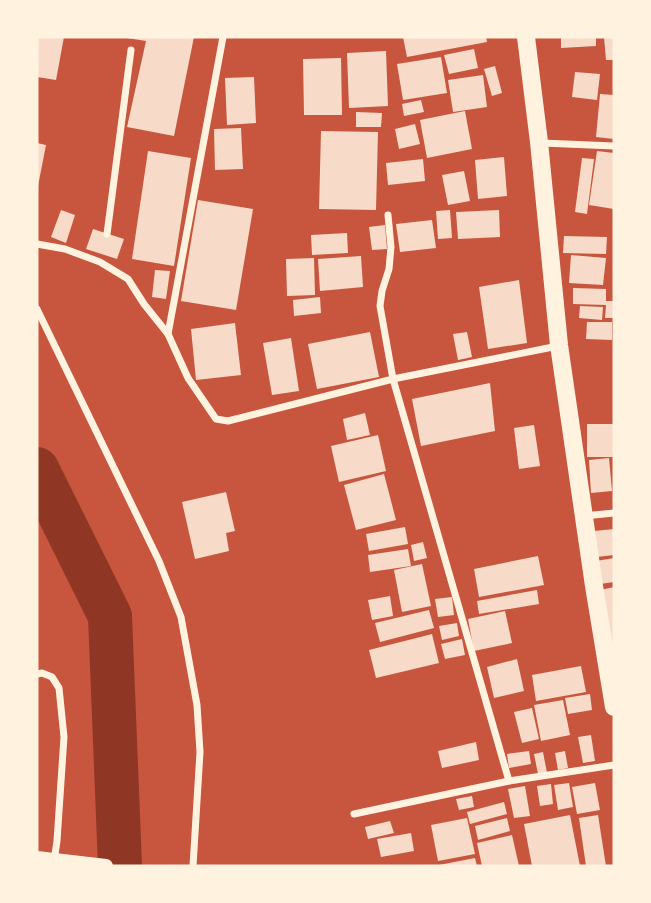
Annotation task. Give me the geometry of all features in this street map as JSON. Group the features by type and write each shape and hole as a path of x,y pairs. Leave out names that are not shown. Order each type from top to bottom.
{"main road":[{"path":"526,37 559,345 614,707"},
{"path":"37,859 106,866"}],"street":[{"path":"168,334 223,37"},
{"path":"107,234 131,50"},
{"path":"539,142 614,146"},
{"path":"388,215 391,247 380,306 393,379 509,781"},
{"path":"37,244 101,258 128,279 168,334 188,378 216,419 228,421 393,379 559,345"},
{"path":"37,309 159,561 181,617 197,705 200,752 193,866"},
{"path":"584,516 614,513"},
{"path":"37,674 52,677 59,688 64,737 53,866"},
{"path":"354,814 509,781 614,765"}],"building":[{"path":"37,37 64,37 56,80 37,77"},
{"path":"128,37 194,37 174,136 127,127 146,41"},
{"path":"403,37 486,37 487,42 407,57"},
{"path":"561,37 596,37 596,46 561,48"},
{"path":"604,37 614,37 614,60 606,60"},
{"path":"474,49 478,68 449,74 444,55"},
{"path":"386,51 388,106 349,108 347,53"},
{"path":"441,57 447,93 403,100 397,64"},
{"path":"341,58 342,115 304,115 303,59"},
{"path":"495,66 502,93 492,96 484,69"},
{"path":"575,72 600,74 597,100 572,97"},
{"path":"483,75 487,107 453,112 448,80"},
{"path":"254,77 256,123 227,125 225,78"},
{"path":"600,94 614,95 614,139 596,137"},
{"path":"421,100 424,112 404,116 402,104"},
{"path":"465,111 472,149 427,158 420,120"},
{"path":"356,112 382,113 381,127 356,127"},
{"path":"415,124 420,144 399,149 395,129"},
{"path":"241,128 243,169 215,170 214,129"},
{"path":"321,131 378,132 376,210 319,209"},
{"path":"37,143 46,145 38,186 37,185"},
{"path":"148,151 191,158 174,266 132,259"},
{"path":"597,151 614,153 614,209 589,205"},
{"path":"504,157 507,196 478,199 475,160"},
{"path":"582,158 594,159 587,214 575,212"},
{"path":"423,159 425,181 388,185 386,163"},
{"path":"464,171 470,201 448,205 442,175"},
{"path":"198,200 253,209 236,310 181,301"},
{"path":"61,210 75,215 66,243 51,237"},
{"path":"450,210 452,238 438,239 436,211"},
{"path":"499,210 500,237 458,239 456,212"},
{"path":"432,220 436,248 400,252 396,224"},
{"path":"385,225 387,249 372,250 369,227"},
{"path":"93,229 124,239 117,259 86,249"},
{"path":"347,233 348,253 312,255 311,235"},
{"path":"564,236 607,237 606,254 563,253"},
{"path":"571,255 606,258 603,285 569,283"},
{"path":"361,256 363,287 320,291 318,259"},
{"path":"314,258 315,295 287,296 286,259"},
{"path":"155,270 170,271 166,299 152,297"},
{"path":"519,280 527,343 488,349 479,287"},
{"path":"573,288 606,289 606,301 614,301 614,318 605,318 606,305 573,304"},
{"path":"320,297 321,313 294,316 293,300"},
{"path":"580,306 603,307 602,320 579,318"},
{"path":"587,322 612,322 612,340 586,339"},
{"path":"235,323 241,375 196,380 191,329"},
{"path":"370,332 379,377 317,389 308,344"},
{"path":"467,332 472,357 458,360 453,334"},
{"path":"291,338 299,391 272,395 263,343"},
{"path":"490,383 495,431 421,446 412,399"},
{"path":"365,413 370,435 347,440 343,419"},
{"path":"587,424 614,424 614,457 587,457"},
{"path":"534,425 540,466 519,469 514,428"},
{"path":"378,435 386,471 339,482 331,446"},
{"path":"609,458 612,491 591,493 589,460"},
{"path":"384,474 396,520 356,530 344,485"},
{"path":"226,492 235,531 226,533 229,551 195,559 182,502"},
{"path":"405,527 408,544 369,551 366,534"},
{"path":"614,529 614,555 597,557 594,531"},
{"path":"423,542 427,558 414,561 411,545"},
{"path":"408,549 411,566 370,572 368,555"},
{"path":"538,556 544,585 479,597 474,569"},
{"path":"614,558 614,582 600,584 596,561"},
{"path":"422,564 431,606 402,612 394,570"},
{"path":"614,587 614,645 612,646 600,590"},
{"path":"537,590 539,604 479,614 477,601"},
{"path":"390,596 393,616 372,620 368,600"},
{"path":"452,597 454,615 438,617 435,599"},
{"path":"429,610 434,628 380,642 375,623"},
{"path":"505,611 512,643 474,651 468,619"},
{"path":"457,623 459,636 442,640 439,626"},
{"path":"432,634 439,663 376,678 369,650"},
{"path":"462,639 465,655 445,659 441,644"},
{"path":"517,659 524,691 494,698 487,667"},
{"path":"581,666 586,692 536,701 532,675"},
{"path":"590,694 592,710 568,714 565,698"},
{"path":"563,700 570,735 541,741 534,705"},
{"path":"532,708 539,739 522,743 514,712"},
{"path":"591,735 595,761 583,763 578,737"},
{"path":"476,742 479,760 442,768 438,751"},
{"path":"529,751 531,764 509,768 507,754"},
{"path":"565,751 568,768 558,770 555,753"},
{"path":"543,752 547,773 538,774 534,754"},
{"path":"569,783 573,807 558,810 554,785"},
{"path":"595,783 600,810 577,814 572,787"},
{"path":"551,784 553,804 540,806 537,786"},
{"path":"525,786 530,816 514,818 508,789"},
{"path":"472,796 474,807 459,810 456,799"},
{"path":"504,802 507,814 470,824 467,812"},
{"path":"570,815 580,866 532,866 524,824"},
{"path":"598,815 606,866 586,866 579,818"},
{"path":"467,818 475,854 438,861 431,825"},
{"path":"507,818 510,831 478,840 475,826"},
{"path":"390,821 394,833 368,839 365,827"},
{"path":"411,833 414,851 381,857 377,839"},
{"path":"512,835 519,866 482,866 477,843"},
{"path":"475,858 477,866 439,866 439,865"}],"waterway":[{"path":"37,469 110,616 120,866"}]}
